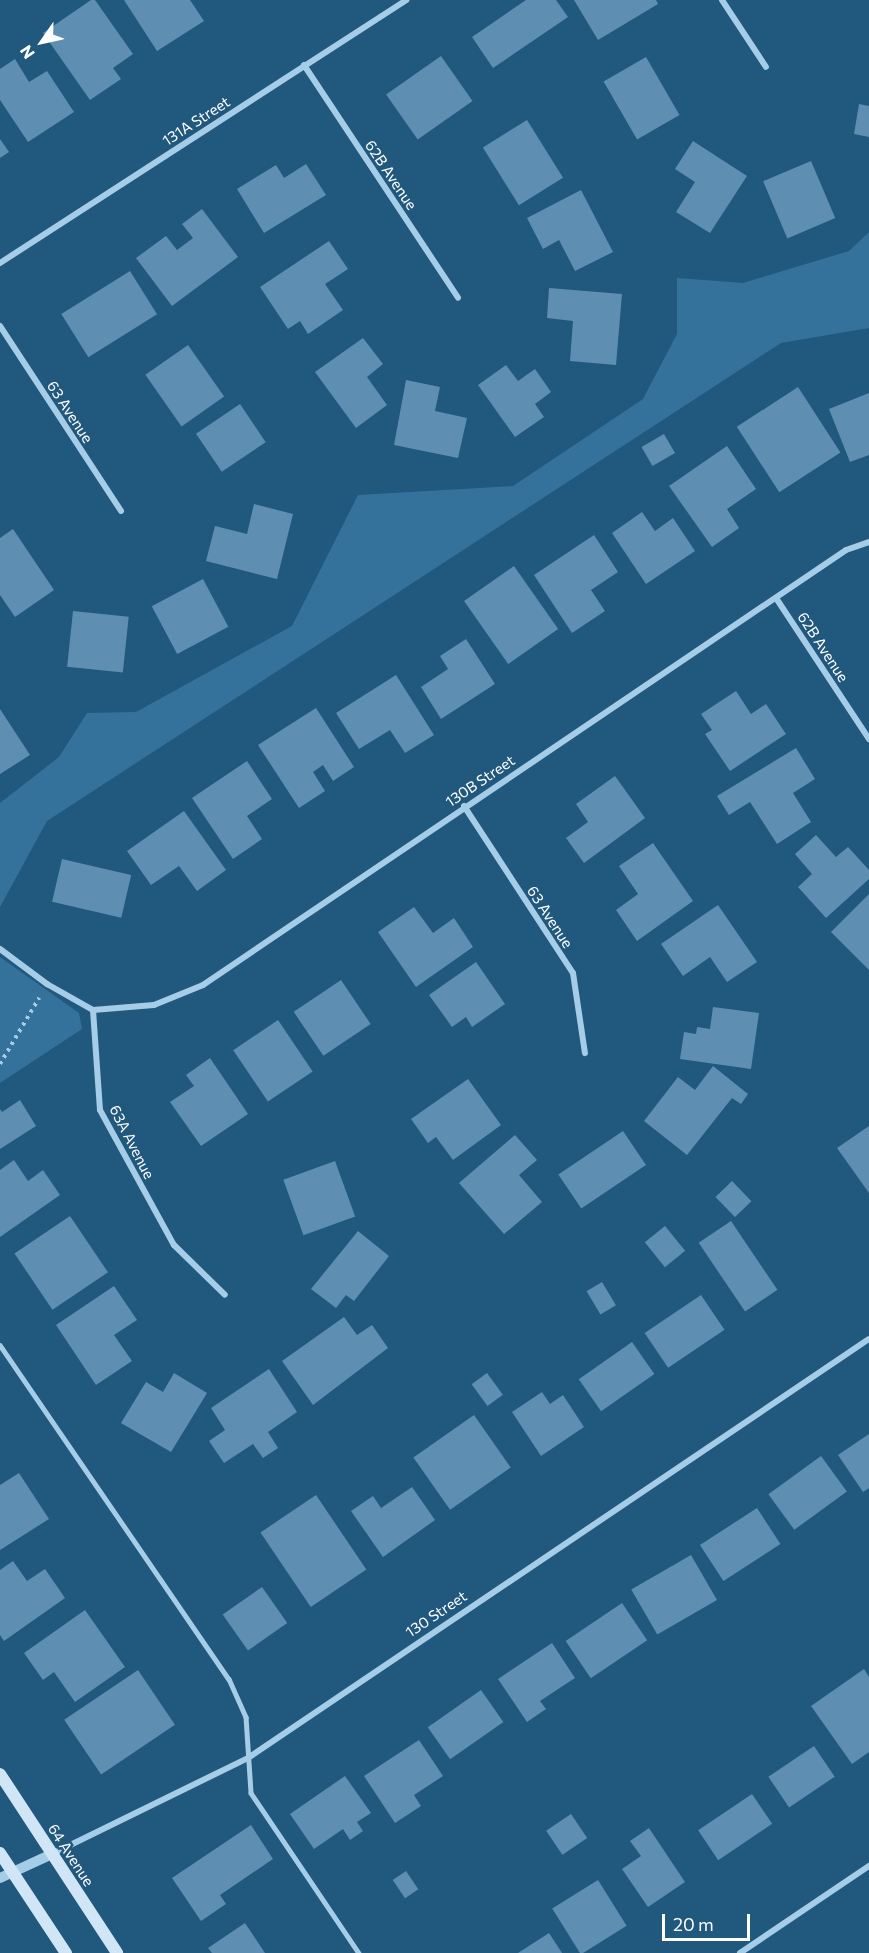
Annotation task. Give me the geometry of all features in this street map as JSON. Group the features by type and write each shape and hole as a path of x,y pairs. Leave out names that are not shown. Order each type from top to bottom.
{"main road":[{"name":"64 Avenue","path":"0,1774 117,1953"},
{"path":"0,1853 66,1953"}],"street":[{"name":"131A Street","path":"0,263 406,0"},
{"path":"722,0 766,68"},
{"name":"62B Avenue","path":"304,65 458,298"},
{"name":"63 Avenue","path":"0,327 121,511"},
{"name":"130B Street","path":"93,1010 154,1005 203,985 464,806 846,550 869,542"},
{"name":"62B Avenue","path":"776,598 869,739"},
{"name":"63 Avenue","path":"464,806 573,973 585,1053"},
{"path":"0,949 47,984 93,1010"},
{"name":"63A Avenue","path":"93,1010 100,1110 174,1245 225,1295"},
{"name":"130 Street","path":"0,1878 248,1758 869,1339"},
{"path":"740,1953 869,1866"}],"lane":[{"path":"0,1345 229,1679 246,1717 251,1792 359,1953"}],"path":[{"path":"0,1064 47,984"}],"shaded area":[{"path":"869,232 869,328 781,343 47,821 0,907 0,803 59,757 87,713 136,712 292,626 358,495 513,486 643,399 677,334 677,278 743,283 849,251"},
{"path":"0,957 79,1013 82,1029 0,1083"}],"building":[{"path":"91,0 95,0 133,54 113,68 121,79 90,100 43,33"},
{"path":"124,0 190,0 204,21 157,51"},
{"path":"526,0 556,0 568,17 493,68 472,37"},
{"path":"574,0 656,0 658,4 598,40"},
{"path":"441,56 473,101 418,139 386,94"},
{"path":"646,57 680,115 637,140 604,82"},
{"path":"15,59 29,82 47,71 74,112 28,142 0,100 0,69"},
{"path":"859,104 869,106 869,137 854,134"},
{"path":"527,120 563,178 519,205 483,148"},
{"path":"0,139 9,152 0,158"},
{"path":"693,141 747,176 710,233 676,212 695,182 675,169"},
{"path":"811,161 835,218 787,238 763,181"},
{"path":"306,164 326,195 264,233 237,189 276,165 284,178"},
{"path":"581,190 613,252 575,271 559,240 543,249 527,218"},
{"path":"202,209 238,257 172,306 136,258 166,236 177,250 193,238 182,224"},
{"path":"329,241 348,269 325,284 343,310 308,334 300,321 288,329 260,287"},
{"path":"130,271 157,314 88,357 61,314"},
{"path":"549,288 622,294 616,365 570,361 573,321 547,318"},
{"path":"363,338 383,364 367,377 387,405 356,428 315,372"},
{"path":"188,345 224,397 182,426 145,375"},
{"path":"506,365 518,381 535,369 551,392 535,404 544,417 515,437 478,385"},
{"path":"406,380 440,387 435,411 467,418 458,458 394,445"},
{"path":"798,387 840,452 779,492 737,427"},
{"path":"869,393 869,455 850,462 829,409"},
{"path":"240,404 266,442 222,472 196,434"},
{"path":"664,434 675,453 652,466 641,447"},
{"path":"727,446 756,489 727,509 739,528 712,547 669,486"},
{"path":"254,504 293,514 277,579 206,561 215,526 247,534"},
{"path":"642,512 655,531 673,518 695,551 646,584 612,533"},
{"path":"13,529 54,590 15,617 0,595 0,538"},
{"path":"594,535 618,572 591,590 605,611 572,633 534,575"},
{"path":"514,566 558,629 508,664 464,601"},
{"path":"203,579 228,627 177,654 152,606"},
{"path":"73,611 129,617 123,673 67,667"},
{"path":"466,639 495,684 441,719 421,687 448,669 440,656"},
{"path":"396,675 434,735 405,753 390,730 359,749 336,713"},
{"path":"736,691 751,714 766,704 786,734 730,771 705,734 712,730 701,714"},
{"path":"316,708 354,767 333,781 323,765 313,772 325,791 299,808 258,745"},
{"path":"0,709 30,755 0,774"},
{"path":"796,748 815,779 793,793 811,822 777,844 750,802 729,815 717,796"},
{"path":"247,761 272,799 247,816 262,839 233,859 192,798"},
{"path":"615,776 645,818 584,863 566,838 588,822 576,804"},
{"path":"184,811 226,870 197,891 179,866 151,885 127,851"},
{"path":"816,835 836,857 848,847 869,870 869,879 826,918 798,887 812,874 795,854"},
{"path":"653,843 693,901 637,941 616,910 638,894 619,866"},
{"path":"62,859 131,875 121,918 52,902"},
{"path":"869,894 869,970 831,932"},
{"path":"718,905 757,962 727,982 710,957 683,976 661,944"},
{"path":"414,907 433,933 454,918 473,947 416,987 378,932"},
{"path":"476,962 505,1004 472,1027 466,1017 452,1027 429,995"},
{"path":"341,980 371,1024 323,1056 294,1012"},
{"path":"713,1007 759,1013 751,1069 680,1059 684,1032 696,1034 697,1027 710,1029"},
{"path":"278,1020 313,1071 268,1102 233,1050"},
{"path":"210,1058 248,1114 201,1146 170,1102 194,1086 186,1075"},
{"path":"713,1066 748,1094 741,1104 732,1098 687,1155 644,1121 678,1077 695,1090"},
{"path":"468,1079 501,1125 453,1160 436,1137 428,1143 411,1119"},
{"path":"20,1100 36,1126 0,1149 0,1109 2,1112"},
{"path":"869,1126 869,1193 837,1148"},
{"path":"623,1131 646,1165 581,1209 558,1175"},
{"path":"515,1135 537,1160 519,1175 542,1202 504,1234 459,1183"},
{"path":"14,1160 28,1181 43,1170 60,1195 0,1237 0,1170"},
{"path":"335,1161 355,1216 303,1235 283,1180"},
{"path":"732,1181 751,1201 735,1217 715,1197"},
{"path":"70,1216 108,1272 52,1310 14,1253"},
{"path":"731,1221 777,1290 745,1312 699,1243"},
{"path":"665,1226 685,1251 665,1267 645,1242"},
{"path":"358,1231 389,1256 354,1301 346,1295 336,1308 311,1289"},
{"path":"602,1282 616,1305 600,1314 587,1291"},
{"path":"114,1286 137,1320 114,1335 132,1361 96,1385 56,1325"},
{"path":"701,1295 724,1330 668,1368 645,1333"},
{"path":"344,1317 357,1335 372,1325 388,1348 313,1405 282,1361"},
{"path":"632,1342 654,1374 601,1411 579,1379"},
{"path":"269,1369 297,1412 268,1432 278,1448 263,1458 253,1444 224,1463 209,1441 225,1430 211,1408"},
{"path":"174,1373 207,1393 171,1452 121,1423 146,1382 163,1392"},
{"path":"487,1373 503,1395 487,1406 472,1384"},
{"path":"542,1392 550,1404 563,1395 584,1427 541,1456 512,1412"},
{"path":"474,1415 511,1467 450,1510 413,1457"},
{"path":"869,1434 869,1488 863,1492 838,1455"},
{"path":"821,1456 847,1492 794,1530 768,1494"},
{"path":"19,1473 49,1519 0,1550 0,1485"},
{"path":"412,1487 435,1520 383,1557 351,1511 373,1496 381,1508"},
{"path":"316,1495 366,1570 311,1607 260,1532"},
{"path":"757,1508 780,1544 723,1581 700,1545"},
{"path":"691,1555 717,1600 657,1635 631,1590"},
{"path":"13,1561 27,1581 45,1569 65,1598 4,1641 0,1635 0,1570"},
{"path":"262,1587 287,1623 248,1651 223,1615"},
{"path":"622,1603 647,1640 591,1678 566,1641"},
{"path":"85,1610 125,1667 75,1702 54,1672 43,1680 24,1653"},
{"path":"552,1643 575,1678 540,1701 546,1709 527,1722 498,1679"},
{"path":"864,1669 869,1677 869,1752 852,1764 811,1706"},
{"path":"138,1670 175,1725 101,1774 64,1720"},
{"path":"481,1690 503,1722 450,1759 428,1727"},
{"path":"419,1740 443,1776 414,1795 421,1806 395,1823 364,1776"},
{"path":"814,1746 835,1777 789,1807 768,1777"},
{"path":"345,1776 371,1813 357,1822 363,1831 350,1840 343,1829 314,1849 290,1814"},
{"path":"752,1794 772,1824 718,1860 698,1830"},
{"path":"571,1814 587,1838 562,1855 546,1831"},
{"path":"251,1825 273,1859 220,1895 226,1904 201,1921 172,1878"},
{"path":"649,1828 685,1882 648,1907 622,1869 641,1856 630,1841"},
{"path":"406,1871 418,1889 405,1898 393,1880"},
{"path":"598,1880 627,1926 580,1953 552,1909"},
{"path":"245,1923 265,1953 212,1953 208,1948"},
{"path":"549,1933 562,1953 518,1953"}]}
